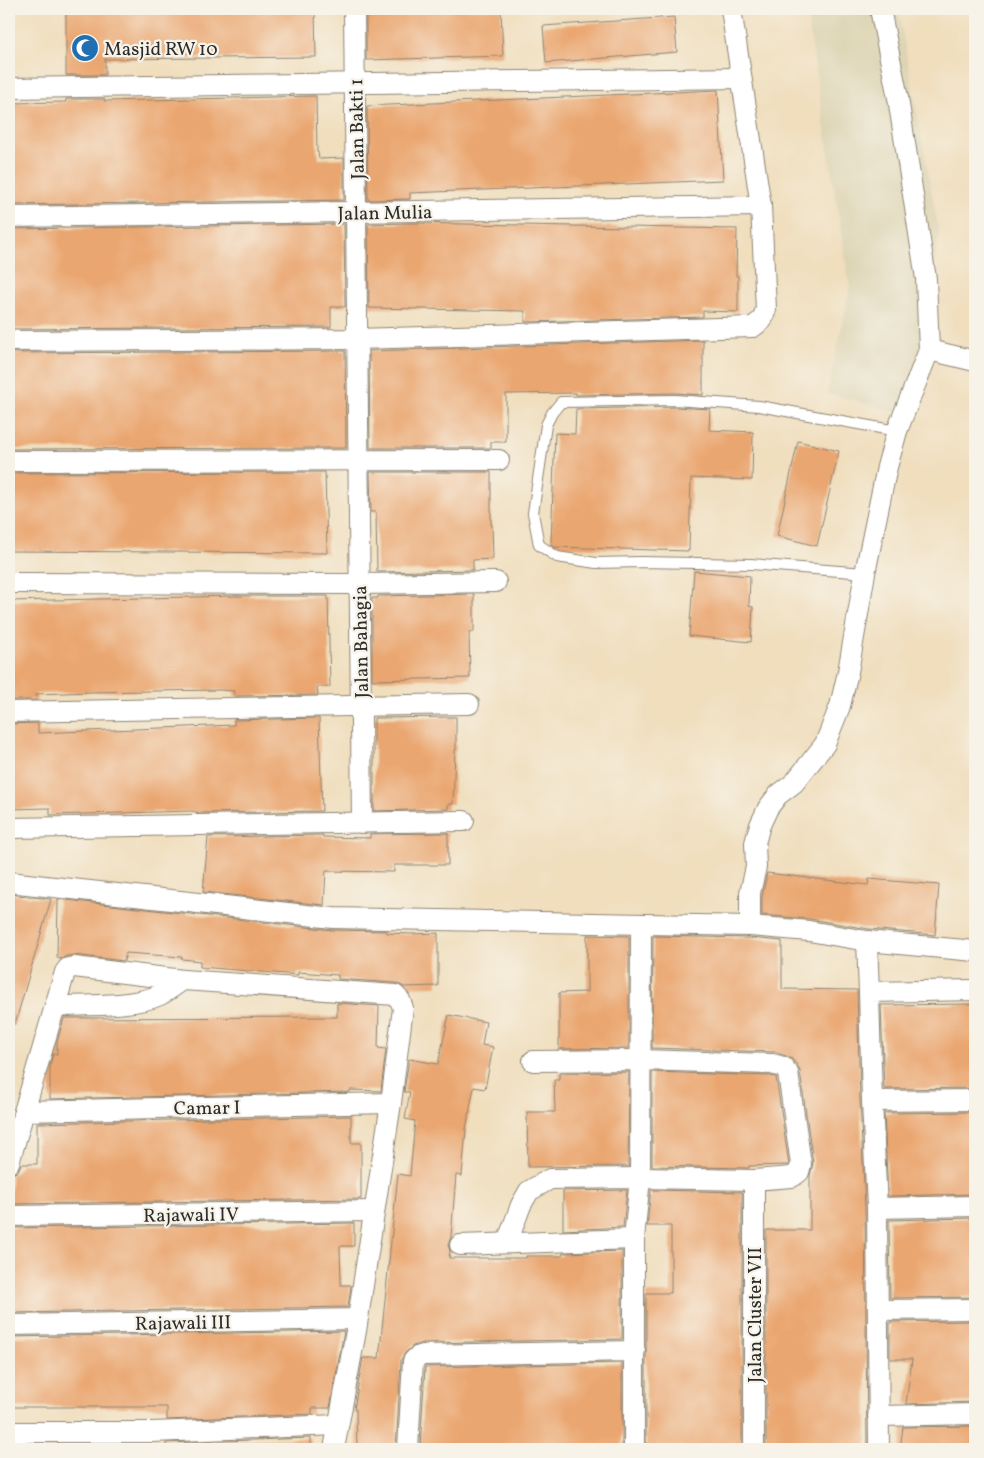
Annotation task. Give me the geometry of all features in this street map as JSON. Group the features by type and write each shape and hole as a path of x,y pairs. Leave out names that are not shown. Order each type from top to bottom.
{"street":[{"name":"Jalan Bakti 1","path":"354,9 358,339"},
{"path":"9,341 358,339 753,327 762,320 766,309 761,206 731,9"},
{"path":"750,926 750,893 755,874 755,843 757,833 768,808 778,795 794,783 824,744 840,706 886,467 897,431 929,350 926,279 898,98 880,9"},
{"path":"9,88 741,78"},
{"name":"Jalan Mulia","path":"9,217 761,206"},
{"name":"Jalan Bahagia","path":"358,339 362,822"},
{"path":"929,350 975,360"},
{"path":"9,461 498,460"},
{"path":"9,583 360,584 496,582"},
{"path":"9,712 469,704"},
{"path":"9,828 464,821"},
{"path":"9,882 333,918 750,926 809,931 867,941 975,950"},
{"path":"634,1449 634,1239 640,1178 642,924"},
{"path":"867,941 872,1101 878,1208 879,1449"},
{"path":"9,1163 64,972 68,968 74,967 182,980 396,995 400,1000 402,1008 391,1103 357,1319 334,1449"},
{"path":"54,1006 146,1000 161,994 182,980"},
{"path":"869,992 975,990"},
{"path":"507,1243 521,1205 529,1190 550,1179 754,1180 792,1176 798,1172 801,1164 788,1073 782,1066 772,1064 641,1060 533,1061"},
{"path":"872,1101 975,1100"},
{"name":"Camar I","path":"24,1111 391,1103"},
{"name":"Jalan Cluster VII","path":"754,1180 754,1449"},
{"path":"878,1208 975,1206"},
{"name":"Rajawali IV","path":"9,1216 373,1212"},
{"path":"460,1245 634,1239"},
{"path":"879,1310 975,1308"},
{"name":"Rajawali III","path":"9,1325 357,1319"},
{"path":"408,1449 413,1361 417,1357 423,1355 635,1352"},
{"path":"878,1416 975,1414"},
{"path":"9,1432 152,1440 338,1425"}],"lane":[{"path":"865,573 751,564 596,563 557,557 539,545 533,514 546,425 552,413 561,402 675,400 759,406 897,431"}],"shaded area":[{"path":"806,9 898,9 939,232 914,417 827,393 850,288"}],"building":[{"path":"66,9 315,9 316,57 105,59 105,75 66,75"},
{"path":"366,9 501,9 503,56 366,60"},
{"path":"674,17 677,52 546,63 543,26"},
{"path":"718,90 723,180 410,193 410,199 368,200 367,106"},
{"path":"316,96 317,152 319,159 344,158 344,200 9,205 9,103 66,102 66,99 105,99 104,101"},
{"path":"411,223 737,229 736,276 738,276 738,312 703,311 703,317 525,322 525,311 369,308 368,224"},
{"path":"344,224 345,307 331,307 331,327 9,329 9,229"},
{"path":"703,340 703,395 675,393 506,394 506,442 491,442 491,448 370,448 369,351"},
{"path":"345,351 346,448 9,449 9,353"},
{"path":"675,407 710,409 709,430 753,432 752,480 691,478 689,551 554,547 551,545 555,433 575,434 576,409"},
{"path":"798,441 839,451 817,546 777,536"},
{"path":"325,472 327,553 9,551 9,473"},
{"path":"370,472 491,472 493,559 473,560 473,570 377,572 376,512 371,512"},
{"path":"694,571 750,576 749,606 753,607 751,642 689,636"},
{"path":"474,594 474,632 469,632 470,678 372,680 372,598 378,598 378,596"},
{"path":"328,596 330,687 317,687 318,695 234,696 234,691 219,690 91,692 36,694 37,700 9,700 9,601"},
{"path":"456,717 453,804 448,804 448,809 374,811 374,718"},
{"path":"319,718 322,811 200,813 192,811 50,815 50,808 9,809 9,724 38,723 38,733 234,725 234,720"},
{"path":"448,833 448,865 394,865 394,872 326,871 324,905 203,892 208,837 323,835 323,837 370,838 370,834"},
{"path":"767,873 868,885 869,879 939,885 935,935 869,929 810,919 762,915 762,897"},
{"path":"9,894 51,899 15,1024 9,1023"},
{"path":"58,899 332,930 387,931 387,933 411,934 438,933 438,986 404,987 396,983 338,979 338,975 298,972 298,975 200,967 200,961 182,959 182,957 126,953 124,961 75,955 66,956 62,959 57,958"},
{"path":"587,935 629,936 629,1048 559,1049 559,993 587,992"},
{"path":"653,936 749,938 782,941 782,989 857,990 865,1208 867,1449 766,1449 766,1230 810,1230 810,1176 813,1163 800,1071 792,1059 775,1052 652,1048"},
{"path":"337,1003 379,1006 378,1048 386,1049 381,1091 350,1090 350,1092 50,1099 50,1065 53,1054 57,1054 57,1042 64,1018 337,1017"},
{"path":"975,1004 975,1088 884,1089 881,1005"},
{"path":"449,1015 486,1022 482,1045 493,1047 485,1089 474,1087 466,1129 462,1176 456,1175 451,1237 448,1245 450,1251 449,1258 526,1258 526,1256 562,1256 563,1253 622,1251 622,1339 423,1343 413,1346 405,1353 401,1360 396,1449 357,1449 356,1409 354,1409 363,1358 379,1358 398,1174 410,1176 415,1121 405,1119 410,1092 404,1092 409,1059 438,1064"},
{"path":"629,1072 628,1166 528,1167 527,1112 555,1112 554,1080 559,1080 559,1073"},
{"path":"652,1072 776,1077 789,1165 749,1166 749,1168 652,1166"},
{"path":"975,1112 975,1194 888,1196 884,1113"},
{"path":"351,1116 351,1143 361,1143 361,1199 11,1204 11,1175 18,1171 21,1164 37,1164 37,1123"},
{"path":"627,1190 623,1227 563,1230 563,1191"},
{"path":"651,1190 742,1192 742,1449 646,1449 646,1293 671,1293 671,1226 647,1226"},
{"path":"975,1218 975,1297 890,1298 889,1220"},
{"path":"354,1223 354,1246 340,1246 341,1285 351,1285 348,1307 9,1313 9,1228"},
{"path":"975,1321 975,1402 906,1404 912,1359 890,1359 890,1322"},
{"path":"344,1331 330,1408 312,1408 312,1414 167,1420 167,1407 9,1407 9,1337"},
{"path":"622,1363 622,1449 420,1449 425,1367"},
{"path":"975,1426 975,1449 900,1449 903,1427"},
{"path":"311,1438 311,1449 166,1449 166,1443"}],"place":[{"name":"Masjid RW 10","path":"85,48"}]}
